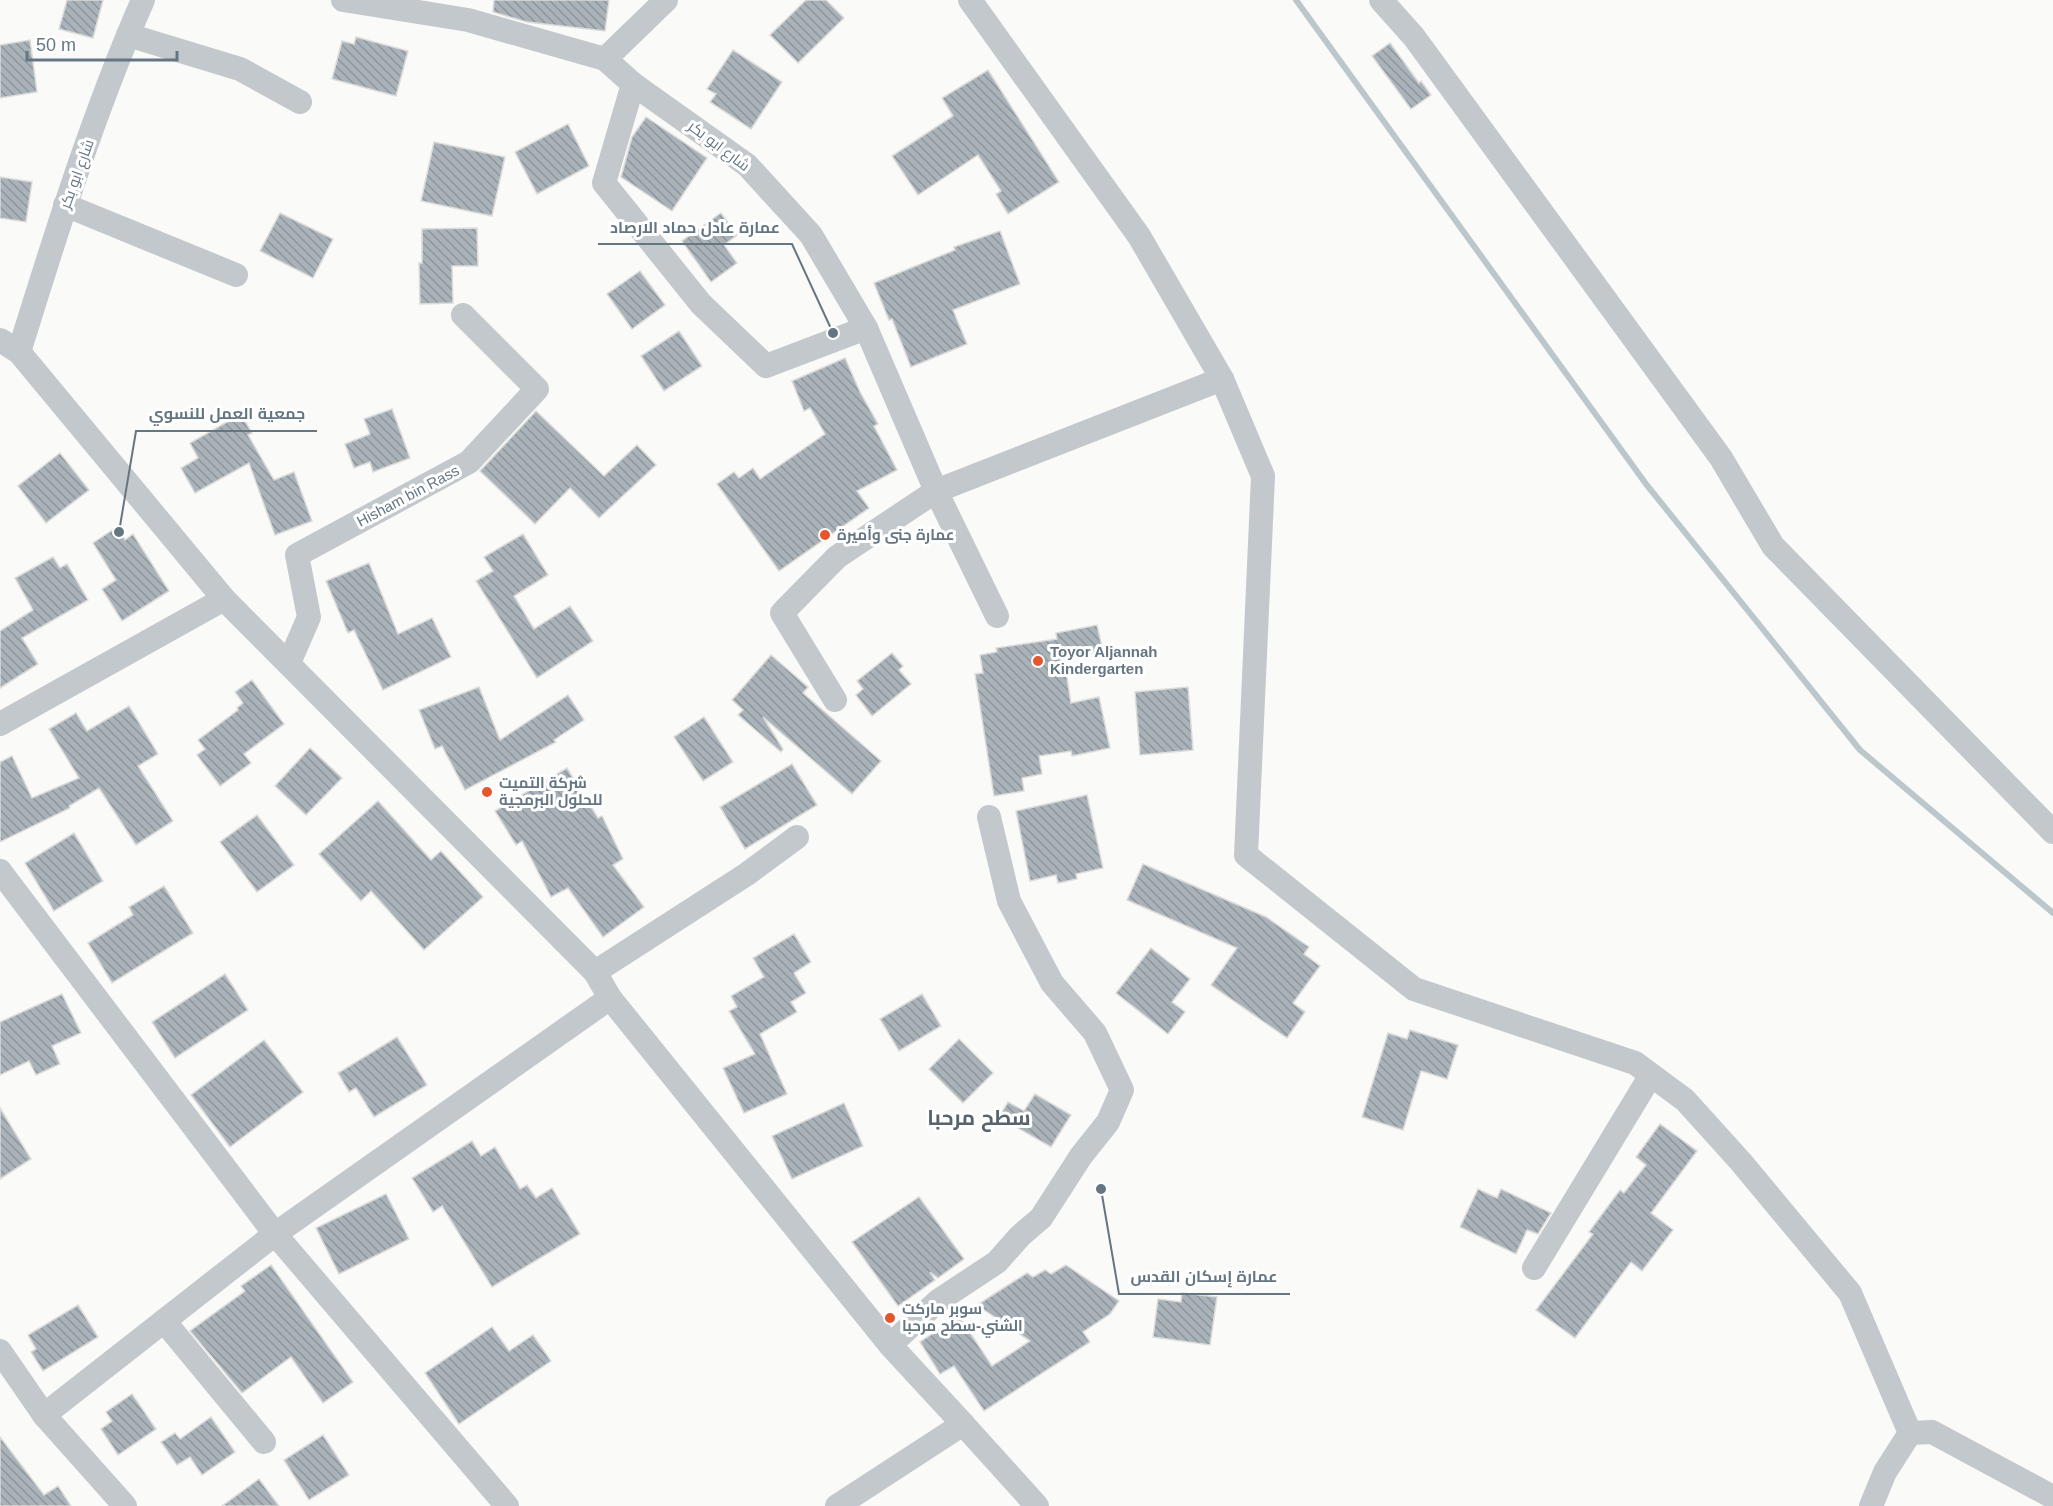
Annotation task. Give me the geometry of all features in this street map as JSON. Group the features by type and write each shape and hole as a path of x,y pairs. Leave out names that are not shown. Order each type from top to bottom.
{"street":[{"name":"شارع ابو بكر","path":"9,346 143,0"},
{"path":"604,58 666,0"},
{"path":"970,0 1138,236 1222,379 1263,476 1246,855 1414,988 1635,1063 1685,1100 1741,1162 1850,1293 1910,1433"},
{"path":"1381,0 1421,46 1721,458 1773,546 2053,832"},
{"name":"شارع ابو بكر","path":"349,1 468,20 604,58 633,84 747,165 811,235 866,328 936,491 997,616"},
{"path":"128,35 240,69 300,102"},
{"path":"633,84 604,183 701,304 766,366 866,328"},
{"path":"65,205 236,276"},
{"name":"Hisham bin Rass","path":"289,663 309,617 297,555 469,462 537,389 463,315"},
{"path":"9,346 224,599 595,972 610,998 890,1345 1037,1506"},
{"path":"835,700 782,613 837,557 936,491 1222,379"},
{"path":"0,724 224,599"},
{"path":"890,1345 938,1301 997,1263 1020,1236 1041,1218 1081,1156 1108,1122 1122,1090 1095,1033 1052,984 1009,901 988,816"},
{"path":"595,972 747,874 797,837"},
{"path":"0,872 275,1234 507,1506"},
{"path":"44,1415 275,1234 610,998"},
{"path":"1534,1268 1651,1075"},
{"path":"164,1321 264,1442"},
{"path":"0,1351 44,1415 125,1506"},
{"path":"837,1506 963,1424"},
{"path":"1910,1433 1932,1432 2053,1497"},
{"path":"1871,1506 1885,1472 1910,1433"}],"building":[{"path":"67,0 103,0 93,38 59,29"},
{"path":"494,0 609,0 605,31 527,22 493,12"},
{"path":"806,0 826,0 844,18 798,63 770,35"},
{"path":"356,37 408,51 396,96 332,79 342,41 354,44"},
{"path":"30,40 37,92 0,98 0,45"},
{"path":"1390,43 1419,83 1421,81 1431,95 1411,109 1372,56"},
{"path":"733,50 782,82 751,129 710,102 716,94 707,89"},
{"path":"988,70 1059,182 1008,214 996,194 1001,191 978,155 918,195 892,156 953,116 942,98"},
{"path":"646,117 707,158 672,211 621,177 632,137"},
{"path":"568,124 589,166 537,194 515,152"},
{"path":"434,142 505,157 492,216 421,201"},
{"path":"0,177 32,182 26,222 0,218"},
{"path":"280,213 333,239 313,278 260,251"},
{"path":"721,213 737,235 724,245 737,263 711,282 682,241"},
{"path":"477,228 478,266 452,266 453,303 420,304 419,263 422,263 422,229"},
{"path":"1000,231 1020,284 953,310 967,344 911,367 892,319 889,320 874,283 955,250 954,247"},
{"path":"640,271 665,305 632,329 607,294"},
{"path":"679,331 702,366 664,391 641,356"},
{"path":"845,358 878,424 874,426 897,470 857,491 869,508 779,571 717,484 734,472 739,478 753,468 760,479 825,434 810,408 804,411 792,381"},
{"path":"392,409 410,458 373,472 370,462 354,468 345,444 370,434 364,419"},
{"path":"536,411 604,476 637,445 656,465 599,518 570,488 535,524 480,471"},
{"path":"241,414 252,433 248,435 274,480 294,472 312,521 275,535 249,463 195,493 181,468 198,458 190,443"},
{"path":"60,453 89,490 46,523 18,486"},
{"path":"117,527 125,540 133,534 169,591 122,621 102,589 116,580 93,543"},
{"path":"523,534 548,575 514,596 534,629 570,606 593,641 537,678 476,581 493,571 484,557"},
{"path":"53,557 60,568 67,564 88,600 22,638 38,664 0,688 0,631 33,610 15,578"},
{"path":"369,563 398,634 432,618 451,657 383,690 354,630 348,633 326,581"},
{"path":"1097,625 1103,651 1064,659 1071,703 1099,697 1110,748 1072,756 1071,751 1039,756 1042,774 1022,778 1024,791 994,796 975,674 983,673 980,655 997,652 996,648 1057,639 1056,633"},
{"path":"892,653 903,666 899,670 911,684 872,716 856,695 863,689 857,681"},
{"path":"771,655 808,687 803,693 881,761 852,794 763,717 783,749 781,752 738,715 743,710 732,700"},
{"path":"252,680 284,724 244,754 251,763 220,786 197,755 205,749 198,740 238,710 237,708 243,703 235,692"},
{"path":"479,687 500,740 568,695 584,720 554,740 556,742 465,790 442,746 435,749 419,710"},
{"path":"1188,687 1193,750 1140,755 1135,692"},
{"path":"129,706 158,754 138,766 173,821 136,845 99,788 69,806 70,808 0,842 0,762 12,756 32,798 79,778 49,729 76,713 87,731"},
{"path":"704,717 733,762 703,781 674,737"},
{"path":"310,748 342,778 306,815 275,786"},
{"path":"792,764 817,805 745,849 720,807"},
{"path":"567,768 598,818 602,816 623,859 613,865 644,907 603,937 568,888 551,897 522,841 516,845 495,811"},
{"path":"1087,795 1103,868 1076,874 1077,879 1058,883 1056,875 1030,881 1016,811"},
{"path":"378,801 431,860 441,851 483,897 424,950 371,891 361,901 319,854"},
{"path":"257,815 294,865 257,892 220,842"},
{"path":"74,833 103,881 54,911 25,863"},
{"path":"1143,864 1266,917 1309,947 1304,954 1320,966 1293,1003 1305,1012 1287,1038 1211,985 1237,948 1127,900"},
{"path":"164,886 193,933 112,983 88,943 133,915 129,907"},
{"path":"794,934 811,962 794,973 806,993 791,1002 797,1012 760,1034 787,1094 744,1113 723,1068 755,1054 729,1011 737,1007 731,996 764,977 753,958"},
{"path":"1151,948 1190,979 1172,1002 1185,1012 1168,1034 1116,993"},
{"path":"225,974 248,1010 175,1058 152,1022"},
{"path":"62,994 81,1033 52,1046 60,1064 36,1075 29,1061 0,1075 0,1022"},
{"path":"922,994 941,1026 899,1051 880,1019"},
{"path":"1410,1030 1458,1045 1447,1079 1421,1071 1403,1130 1362,1117 1388,1033 1407,1039"},
{"path":"397,1037 427,1085 374,1117 356,1088 349,1092 338,1073"},
{"path":"959,1039 993,1073 963,1103 929,1069"},
{"path":"264,1040 303,1092 230,1147 191,1095"},
{"path":"1035,1094 1071,1115 1051,1147 999,1117 1008,1102 1024,1111"},
{"path":"844,1103 863,1146 792,1179 772,1136"},
{"path":"0,1108 31,1159 0,1179"},
{"path":"1660,1124 1697,1151 1651,1213 1673,1230 1642,1271 1631,1262 1575,1338 1536,1310 1593,1234 1589,1232 1620,1190 1624,1193 1646,1165 1636,1157"},
{"path":"472,1141 481,1156 495,1147 520,1189 527,1185 536,1198 552,1188 580,1234 492,1287 442,1206 433,1212 412,1178"},
{"path":"1478,1189 1497,1198 1501,1189 1551,1213 1538,1234 1527,1230 1516,1254 1460,1227"},
{"path":"386,1194 409,1239 339,1274 316,1228"},
{"path":"919,1197 964,1259 938,1278 930,1272 935,1280 898,1306 852,1242"},
{"path":"271,1265 353,1382 323,1403 291,1357 242,1393 190,1331 245,1291 241,1286"},
{"path":"1066,1265 1119,1301 1110,1314 1083,1332 1090,1342 984,1411 954,1366 940,1374 920,1342 959,1316 992,1366 1030,1341 977,1305 1027,1273 1033,1277 1045,1270 1051,1274"},
{"path":"1182,1293 1217,1297 1210,1345 1153,1337 1158,1299 1181,1302"},
{"path":"78,1305 98,1337 43,1371 31,1352 36,1349 28,1335"},
{"path":"492,1327 509,1351 533,1335 551,1361 459,1424 425,1373"},
{"path":"132,1394 156,1429 118,1455 101,1429 112,1421 106,1412"},
{"path":"211,1417 235,1452 202,1475 190,1457 177,1465 161,1442 175,1433 180,1439"},
{"path":"323,1435 349,1475 309,1500 284,1460"},
{"path":"0,1437 44,1495 58,1486 71,1506 0,1506"},
{"path":"259,1479 279,1506 222,1506"}],"waterway":[{"path":"1296,0 1646,484 1860,750 2053,913"}],"place":[{"name":"عمارة عادل حماد الارصاد","path":"833,333"},
{"name":"جمعية العمل للنسوي","path":"119,532"},
{"name":"عمارة جنى وأميرة","path":"825,535"},
{"name":"Toyor Aljannah Kindergarten","path":"1038,661"},
{"name":"شركة التميت للحلول البرمجية","path":"487,792"},
{"name":"عمارة إسكان القدس","path":"1101,1189"},
{"name":"سوبر ماركت الشني-سطح مرحبا","path":"890,1318"}],"district":[{"name":"سطح مرحبا","path":"979,1118"}]}
